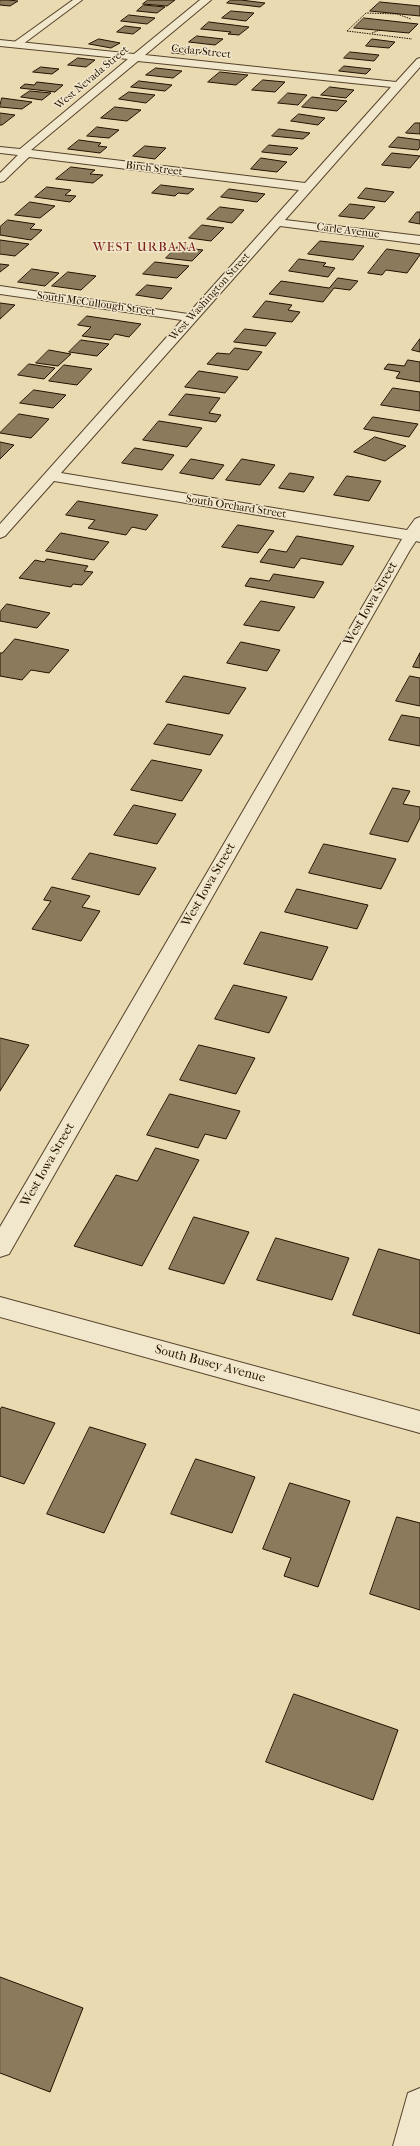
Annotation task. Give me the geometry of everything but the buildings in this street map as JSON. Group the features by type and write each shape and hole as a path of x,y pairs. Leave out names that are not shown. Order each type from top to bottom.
{"street":[{"name":"West Nevada Street","path":"0,179 24,158 26,148 206,0"},
{"name":"Cedar Street","path":"0,43 399,86"},
{"name":"West Washington Street","path":"0,533 420,61"},
{"name":"Birch Street","path":"0,150 307,187"},
{"name":"Carle Avenue","path":"276,222 420,240"},
{"name":"South McCullough Street","path":"0,290 192,318"},
{"name":"South Orchard Street","path":"51,476 417,532"},
{"name":"West Iowa Street","path":"0,1248 417,532"},
{"name":"South Busey Avenue","path":"0,1307 420,1422"},
{"path":"410,2146 420,2105"}],"lane":[{"path":"16,44 78,0"}],"path":[{"path":"411,19 399,16 398,14 386,15 366,13 347,31 415,39"},
{"path":"386,15 390,17"},
{"path":"370,34 380,30"}],"district":[{"name":"WEST URBANA","path":"145,248"}]}
